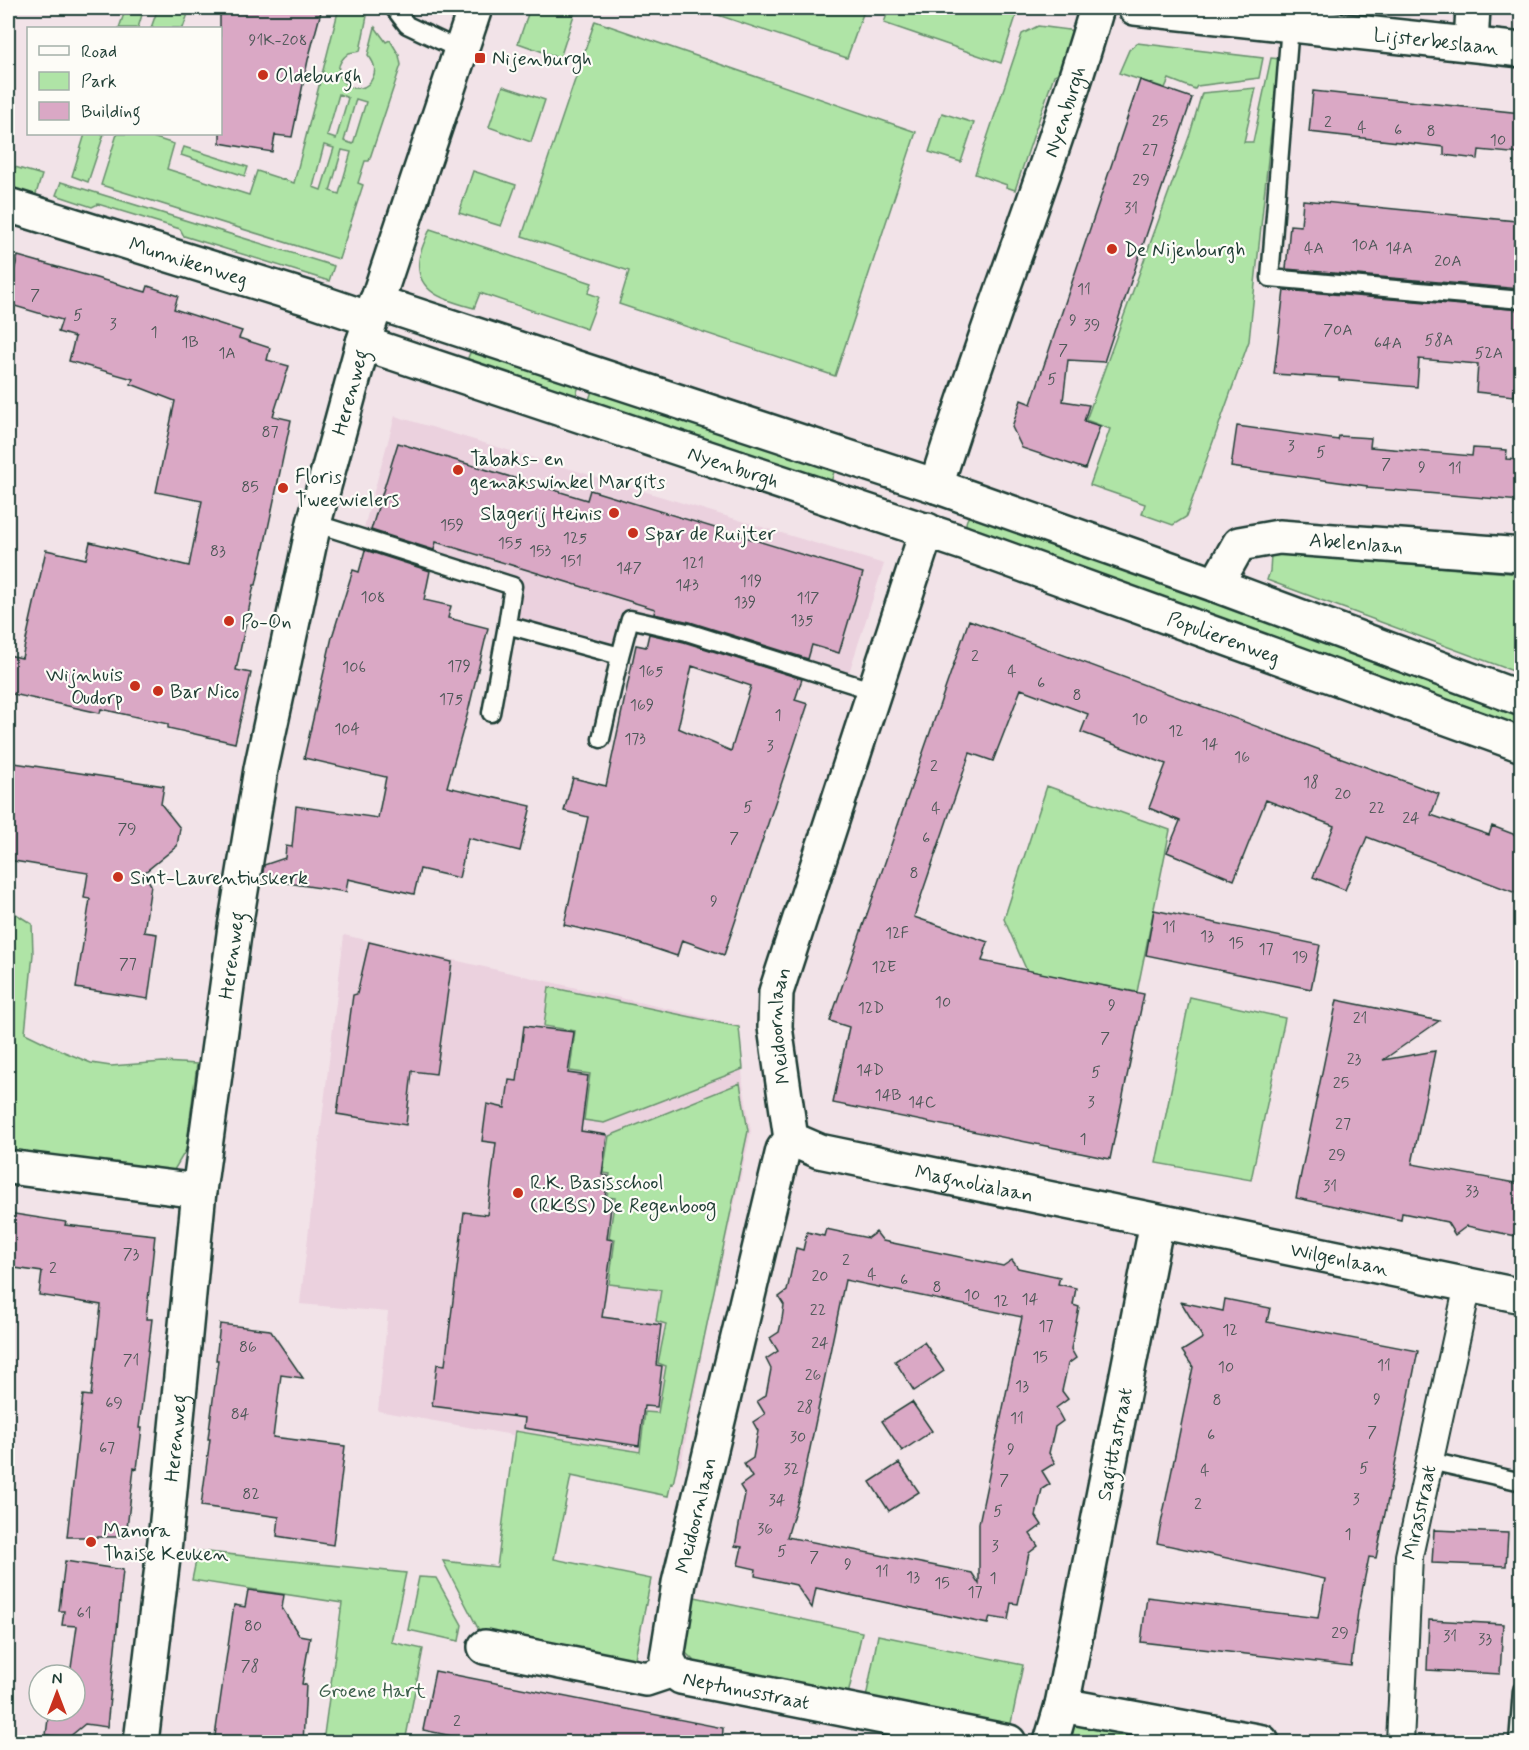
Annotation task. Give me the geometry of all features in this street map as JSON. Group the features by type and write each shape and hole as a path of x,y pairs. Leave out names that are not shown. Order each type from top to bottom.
{"street":[{"name":"Herenweg","path":"141,1743 165,1541 199,1191 235,927 259,780 314,523 369,321 475,8"},
{"name":"Nyenburgh","path":"369,321 927,530 936,486 963,401 1078,71 1097,8"},
{"name":"Lijsterbeslaan","path":"1135,8 1521,50"},
{"path":"1471,44 1473,8"},
{"name":"Munnikenweg","path":"8,205 311,299 369,321"},
{"path":"369,321 936,486 1216,585 1521,699"},
{"name":"Meidoornlaan","path":"673,1670 667,1658 680,1583 783,1150 791,1139 775,1027 776,992 927,530"},
{"name":"Populierenweg","path":"927,530 1521,745"},
{"name":"Abelenlaan","path":"1216,585 1239,544 1279,537 1521,555"},
{"name":"Magnolialaan","path":"791,1139 819,1151 1158,1222"},
{"path":"8,1167 199,1191"},
{"name":"Wilgenlaan","path":"1158,1222 1521,1296"},
{"name":"Sagittastraat","path":"1062,1706 1158,1222"},
{"name":"Mirasstraat","path":"1400,1743 1409,1556 1468,1285"},
{"name":"Neptunusstraat","path":"485,1647 646,1678 673,1670 681,1677 1009,1743"},
{"path":"1051,1743 1062,1706 1222,1739 1262,1743"}],"lane":[{"path":"394,8 407,25 460,50"},
{"path":"1290,25 1270,278 1521,300"},
{"path":"314,523 513,585 491,713"},
{"path":"601,739 630,619 687,632 874,691"},
{"path":"507,625 620,656"},
{"path":"1430,1461 1521,1482"},
{"path":"1518,1743 1521,1690"}],"shaded area":[{"path":"395,416 884,564 845,685 622,623 615,647 515,619 521,595 358,549"},
{"path":"344,935 739,1025 743,1084 751,1132 711,1307 681,1465 378,1411 388,1312 300,1304"}],"green space":[{"path":"126,8 144,8 138,27 119,27"},
{"path":"158,8 190,8 183,27 151,27"},
{"path":"339,8 361,8 367,16 360,51 349,53 341,61 338,70 340,78 352,88 360,88 367,85 373,77 374,65 368,55 375,27 386,42 390,40 399,55 401,65 369,161 365,161 358,183 363,185 339,259 101,185 117,135 149,135 174,144 167,169 249,195 257,171 294,183","holes":["339,94 348,98 336,139 327,136","356,99 366,102 353,144 344,141","324,145 334,148 321,190 313,187","342,150 351,152 339,194 330,191"]},
{"path":"530,8 554,8 574,15 560,58 518,43"},
{"path":"697,8 849,8 864,11 847,58"},
{"path":"889,8 981,8 1017,13 1001,63 884,23"},
{"path":"595,21 916,132 835,376 619,304 629,271 522,236"},
{"path":"1038,26 1076,31 1068,69 1054,75 1015,190 975,174 1022,34"},
{"path":"1137,43 1263,58 1259,78 1197,86 1195,89 1169,79 1165,88 1119,73 1129,50"},
{"path":"1271,58 1281,59 1249,341 1186,517 1173,525 1142,514 1145,504 1090,485 1110,429 1086,420 1190,134 1202,93 1256,88 1244,142 1253,142"},
{"path":"503,86 545,100 531,142 489,127"},
{"path":"942,113 974,123 961,162 929,152"},
{"path":"85,135 104,135 88,182 72,176"},
{"path":"184,147 248,167 245,176 181,155"},
{"path":"8,165 42,175 35,197 8,189"},
{"path":"473,171 516,185 501,226 459,213"},
{"path":"61,182 334,266 329,281 184,236 180,229 98,204 92,207 56,195"},
{"path":"430,229 592,283 588,293 599,297 587,329 480,293 474,308 436,294 422,281 419,272 422,248"},
{"path":"472,348 580,383 574,401 465,365"},
{"path":"593,388 835,468 830,486 587,406"},
{"path":"974,512 1521,711 1521,734 966,527 967,518"},
{"path":"1271,554 1521,574 1521,674 1267,580"},
{"path":"1047,786 1170,830 1137,992 1027,971 1004,919"},
{"path":"8,909 32,924 33,954 25,1033 91,1063 111,1066 163,1062 197,1064 186,1150 174,1170 152,1170 8,1149"},
{"path":"549,987 739,1027 743,1069 604,1123 584,1120 590,1074 570,1071 575,1031 544,1026"},
{"path":"1190,997 1285,1018 1251,1180 1156,1163"},
{"path":"740,1083 748,1131 673,1484 671,1483 668,1496 571,1476 554,1559 651,1579 634,1663 480,1632 443,1561 497,1567 515,1431 640,1452 645,1412 658,1413 666,1366 658,1363 666,1324 656,1321 661,1290 609,1284 615,1239 609,1238 615,1198 607,1197 610,1174 603,1173 609,1136"},
{"name":"Groene Hart","path":"198,1551 406,1573 391,1642 423,1649 405,1742 323,1742 342,1603 192,1580"},
{"path":"419,1577 436,1578 462,1625 459,1641 408,1630"},
{"path":"690,1596 862,1632 848,1695 696,1663 684,1651"},
{"path":"878,1635 1023,1665 1010,1728 866,1698"},
{"path":"1075,1720 1174,1742 1071,1742"}],"building":[{"name":"Oldeburgh","path":"220,8 322,8 308,60 292,137 275,135 272,152 220,143 220,135 222,135 222,27 220,27"},
{"name":"De Nijenburgh","path":"1140,80 1192,98 1104,362 1068,360 1063,401 1089,405 1084,421 1100,426 1085,469 1022,448 1012,427 1021,400 1031,404"},
{"path":"1313,91 1521,113 1521,154 1479,150 1478,159 1444,155 1444,147 1309,132"},
{"path":"1303,200 1516,221 1514,247 1521,247 1521,289 1286,269 1290,225 1301,226"},
{"path":"18,256 146,292 148,286 178,296 174,309 242,331 239,338 270,348 267,360 289,366 273,416 291,420 236,670 251,673 235,743 168,728 168,724 101,709 100,713 8,693 8,655 22,658 46,550 86,559 90,542 189,566 202,501 156,492 175,401 131,384 133,379 69,361 75,337 58,332 62,320 8,304 8,293"},
{"path":"1284,290 1521,310 1521,368 1517,367 1514,396 1476,392 1478,364 1419,359 1417,387 1339,380 1339,378 1274,374"},
{"path":"1237,426 1338,440 1339,436 1371,438 1370,447 1472,456 1473,448 1507,450 1506,459 1521,460 1521,501 1367,488 1367,486 1231,467"},
{"path":"398,443 587,500 590,490 863,573 839,653 812,645 808,659 690,622 654,614 655,609 436,542 434,550 371,530"},
{"path":"365,550 430,571 424,600 451,606 448,618 488,628 447,787 531,806 520,851 468,838 459,878 420,869 414,894 348,879 346,892 262,879 264,865 285,858 286,846 292,847 296,806 378,818 386,777 304,758 332,637 353,570 359,572"},
{"path":"969,620 1439,794 1431,815 1489,835 1492,826 1521,837 1521,895 1367,837 1345,890 1313,877 1334,826 1266,800 1234,880 1167,852 1180,821 1149,808 1166,764 1081,732 1088,714 1021,689 993,761 970,753 914,917 988,942 982,961 1144,994 1110,1159 833,1103 849,1027 830,1021"},
{"path":"649,634 684,642 802,679 795,700 808,704 724,955 682,940 677,956 626,939 564,925 588,817 564,811 573,778 606,786 636,645 646,647","holes":["692,666 751,686 731,751 678,728"]},
{"name":"Sint-Laurentiuskerk","path":"8,762 164,786 161,804 180,828 177,846 144,873 151,885 144,932 157,934 148,999 76,988 90,899 84,898 88,873 8,860"},
{"path":"1154,910 1320,945 1311,989 1146,955"},
{"path":"369,942 452,962 436,1074 412,1071 406,1125 337,1114 353,995 357,994"},
{"path":"1337,1000 1439,1021 1383,1060 1435,1051 1412,1164 1521,1184 1521,1237 1467,1226 1455,1235 1447,1222 1402,1213 1401,1220 1296,1198"},
{"path":"524,1026 574,1032 568,1073 588,1076 581,1131 607,1135 602,1175 608,1176 605,1198 612,1199 607,1239 613,1240 602,1317 661,1325 656,1365 662,1366 657,1407 644,1406 639,1446 524,1428 525,1418 432,1406 437,1364 445,1365 464,1212 487,1215 496,1143 482,1141 487,1104 505,1108 509,1080 517,1081"},
{"path":"8,1213 66,1222 65,1225 155,1235 146,1319 152,1319 139,1428 142,1428 137,1469 134,1468 126,1537 67,1537 83,1395 91,1396 101,1305 39,1295 42,1272 8,1267"},
{"path":"826,1229 868,1238 876,1232 883,1241 1003,1266 1012,1260 1018,1268 1060,1277 1058,1284 1076,1288 1073,1305 1079,1307 1071,1349 1076,1358 1068,1364 1062,1391 1068,1399 1056,1408 1063,1421 1055,1427 1049,1453 1055,1463 1042,1471 1050,1484 1042,1489 1036,1516 1042,1525 1030,1534 1038,1546 1029,1553 1018,1604 1011,1603 1008,1620 990,1617 988,1624 816,1588 812,1608 796,1585 755,1576 756,1569 738,1565 742,1547 735,1546 745,1494 740,1486 752,1477 744,1464 753,1458 758,1431 753,1422 765,1414 757,1401 766,1395 771,1369 766,1359 778,1351 770,1338 779,1332 782,1319 784,1305 779,1297 787,1291 796,1248 803,1250 807,1232 824,1236","holes":["845,1280 1022,1317 979,1523 979,1584 972,1573 787,1537 802,1487"]},
{"path":"1225,1299 1270,1308 1267,1322 1418,1351 1376,1558 1369,1557 1358,1611 1351,1666 1141,1642 1147,1597 1318,1618 1325,1579 1157,1543 1193,1367 1182,1351 1203,1338 1181,1302 1223,1311"},
{"path":"220,1324 270,1330 303,1378 281,1375 273,1437 345,1446 333,1545 277,1536 279,1517 201,1506 210,1439 208,1439"},
{"path":"924,1342 944,1371 914,1391 895,1361"},
{"path":"912,1402 932,1431 902,1451 882,1421"},
{"path":"899,1463 919,1492 889,1511 870,1482"},
{"path":"1434,1530 1508,1533 1506,1566 1432,1563"},
{"path":"65,1561 123,1570 107,1727 85,1724 68,1738 46,1735 48,1723 87,1723 87,1663 72,1663 77,1626 62,1625 64,1611 59,1611"},
{"path":"248,1590 284,1595 282,1608 299,1635 310,1637 302,1684 306,1685 303,1743 214,1743 234,1605 245,1607"},
{"path":"1429,1620 1503,1624 1500,1674 1427,1670"},
{"path":"435,1671 723,1728 722,1743 485,1743 423,1730"}],"place":[{"name":"Nijenburgh","path":"480,58"},
{"name":"Oldeburgh","path":"263,75"},
{"name":"De Nijenburgh","path":"1112,249"},
{"name":"Tabaks- en gemakswinkel Margits","path":"458,470"},
{"name":"Floris Tweewielers","path":"283,488"},
{"name":"Slagerij Heinis","path":"614,513"},
{"name":"Spar de Ruijter","path":"633,533"},
{"name":"Po-On","path":"229,621"},
{"name":"Wijnhuis Oudorp","path":"135,686"},
{"name":"Bar Nico","path":"158,691"},
{"name":"Sint-Laurentiuskerk","path":"118,877"},
{"name":"R.K. Basisschool (RKBS) De Regenboog","path":"518,1193"},
{"name":"Manora Thaise Keuken","path":"91,1542"}]}
